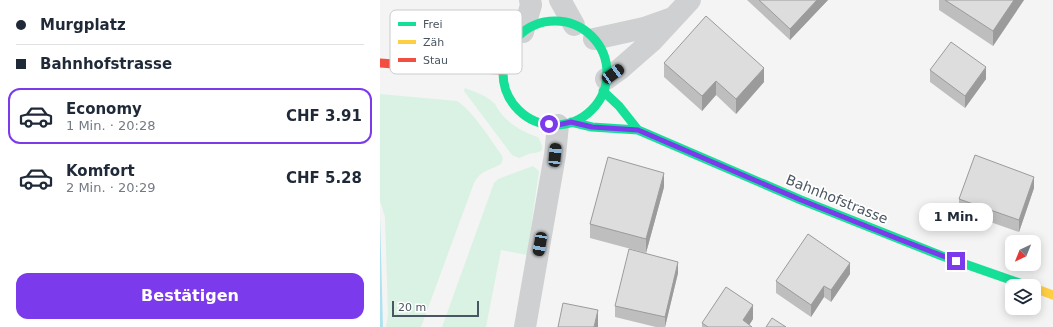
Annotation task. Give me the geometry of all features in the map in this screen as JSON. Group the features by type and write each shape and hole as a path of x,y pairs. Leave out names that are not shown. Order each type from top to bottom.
{"main road":[{"path":"503,74 505,88 513,103 525,115 541,123 564,123 582,117 599,101 605,85 606,65 602,51 594,39 585,31 562,21 550,21 535,25 523,32"},
{"path":"380,63 390,64"},
{"name":"Bahnhofstrasse","path":"605,85 638,130"},
{"name":"Bahnhofstrasse","path":"564,123 592,127 638,130 801,200 935,253 1008,279"},
{"path":"1041,291 1053,295"}],"street":[{"path":"523,32 531,5 530,0"},
{"path":"560,0 574,25"},
{"path":"605,85 620,69 652,41 690,0"},
{"path":"594,39 644,28 674,17"},
{"path":"525,327 555,155 564,123"}],"green space":[{"path":"465,88 481,94 489,99 512,124 527,133 538,137 542,145 542,150 519,158 512,155 464,91"},
{"path":"380,94 457,101 475,118 503,159 501,164 480,175 474,183 421,327 386,327 388,315 385,217 380,201"},
{"path":"533,166 539,171 527,255 501,250 486,327 442,327 494,183 498,179"}],"water":[{"path":"380,217 383,327 380,327"}],"building":[{"path":"759,0 817,0 790,29"},
{"path":"945,0 1014,0 993,31"},
{"path":"706,16 764,68 736,99 716,81 702,96 664,63"},
{"path":"951,42 986,67 965,96 930,70"},
{"path":"975,155 1034,177 1019,220 959,199"},
{"path":"608,157 664,173 646,239 590,224"},
{"path":"808,234 850,263 831,290 824,286 811,305 776,281"},
{"path":"629,249 678,262 665,317 615,306"},
{"path":"726,287 753,305 743,320 752,327 708,327 702,323"},
{"path":"563,303 598,310 594,327 558,327"},
{"path":"772,318 786,327 766,327"}],"traffic: fast":[{"path":"522,34 535,25 545,22 565,22 575,25 584,30 598,44 603,53 607,73"},
{"path":"503,74 507,93 512,102 526,116 535,121 555,125 575,121 584,116 598,102 603,93 607,73"},
{"path":"603,91 619,106 638,130"},
{"path":"571,122 592,127 638,130 801,200 942,256 1008,279"}],"traffic: slow":[{"path":"1041,291 1053,295"}],"traffic: jam":[{"path":"380,63 390,64"}],"route":[{"path":"549,124 558,125 571,122 592,127 638,130 801,200 956,261"}]}
